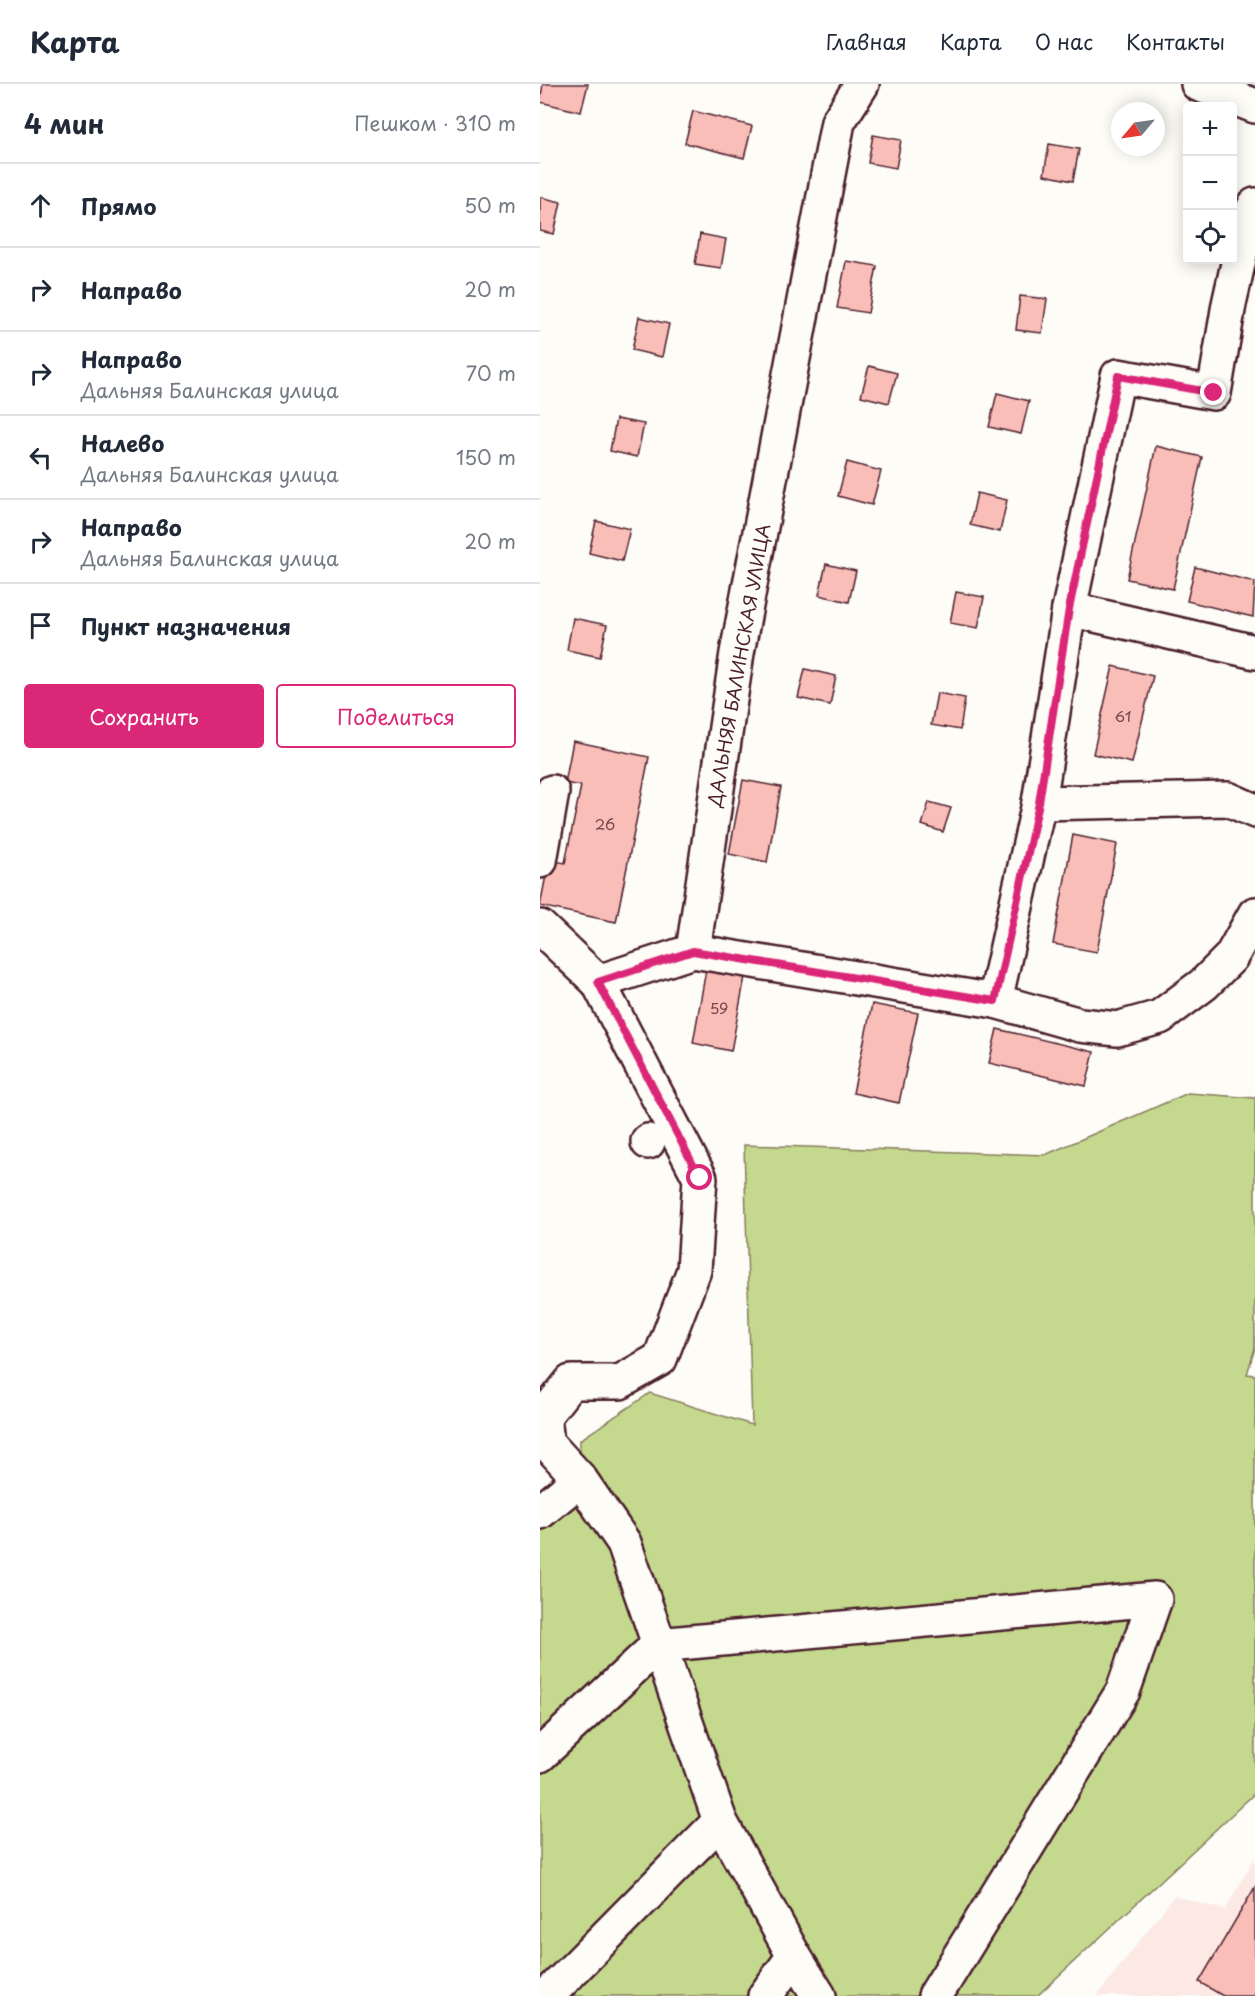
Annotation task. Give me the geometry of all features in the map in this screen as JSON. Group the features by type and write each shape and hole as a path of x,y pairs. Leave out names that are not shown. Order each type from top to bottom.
{"street":[{"name":"ДАЛЬНЯЯ БАЛИНСКАЯ УЛИЦА","path":"693,951 737,653 838,122 862,84"},
{"path":"1198,84 1255,106"},
{"path":"995,1001 1039,803 1069,609 1118,376 1214,393 1231,293 1248,219 1255,205"},
{"path":"1069,609 1255,652"},
{"path":"540,861 552,792"},
{"path":"1039,803 1228,799 1255,811"},
{"path":"598,982 693,951 995,1001 1080,1025 1117,1029 1160,1017 1204,984 1231,957 1255,914"},
{"path":"540,927 598,982 700,1178 694,1270 660,1359 620,1382 571,1382 544,1416 547,1443 580,1479 624,1543 720,1821 794,1956 819,1996"},
{"path":"540,1512 580,1479"},
{"path":"540,1755 658,1645 1155,1599 1123,1691 935,1996"},
{"path":"547,1996 720,1821"},
{"path":"765,1996 794,1956"}],"shaded area":[{"path":"1255,1857 1255,1996 1097,1996 1174,1896 1225,1910"}],"green space":[{"path":"1188,1093 1255,1098 1255,1348 1247,1374 1255,1375 1255,1793 1037,1996 540,1996 540,1512 580,1479 580,1440 650,1393 752,1425 744,1145 1045,1155"}],"building":[{"path":"543,84 588,84 581,112 540,102"},
{"path":"693,111 752,126 744,158 685,143"},
{"path":"873,135 901,140 896,168 868,163"},
{"path":"1049,144 1079,149 1073,181 1044,175"},
{"path":"540,197 561,202 554,234 540,231"},
{"path":"700,234 726,239 721,268 695,264"},
{"path":"846,261 877,266 868,313 837,308"},
{"path":"1020,296 1047,299 1042,333 1016,330"},
{"path":"639,317 669,324 662,357 632,350"},
{"path":"869,366 897,373 889,403 861,396"},
{"path":"997,393 1029,401 1021,434 989,427"},
{"path":"616,419 644,424 637,457 610,451"},
{"path":"1156,446 1202,457 1173,589 1127,579"},
{"path":"847,462 881,471 872,505 838,496"},
{"path":"977,493 1007,500 1000,532 970,525"},
{"path":"596,521 630,529 622,561 589,553"},
{"path":"826,564 856,571 849,602 819,595"},
{"path":"1195,567 1255,582 1253,617 1187,601"},
{"path":"956,592 984,597 978,628 950,623"},
{"path":"573,618 607,625 600,657 567,650"},
{"path":"1113,666 1153,676 1132,763 1093,754"},
{"path":"805,669 836,676 830,705 798,698"},
{"path":"937,693 965,698 960,730 931,725"},
{"path":"573,741 649,757 616,922 540,906 549,860 565,863 581,786 565,783"},
{"path":"743,780 781,787 767,862 729,854"},
{"path":"929,802 951,808 943,832 922,825"},
{"path":"1073,835 1117,844 1097,952 1053,944"},
{"path":"707,964 746,971 731,1051 693,1043"},
{"path":"872,1004 918,1013 899,1103 853,1093"},
{"path":"997,1029 1094,1052 1086,1086 989,1063"},
{"path":"1255,1887 1255,1996 1223,1996 1199,1982"}],"route":[{"path":"700,1178 598,982 693,951 995,1001 1039,803 1069,609 1118,376 1214,393"}]}
